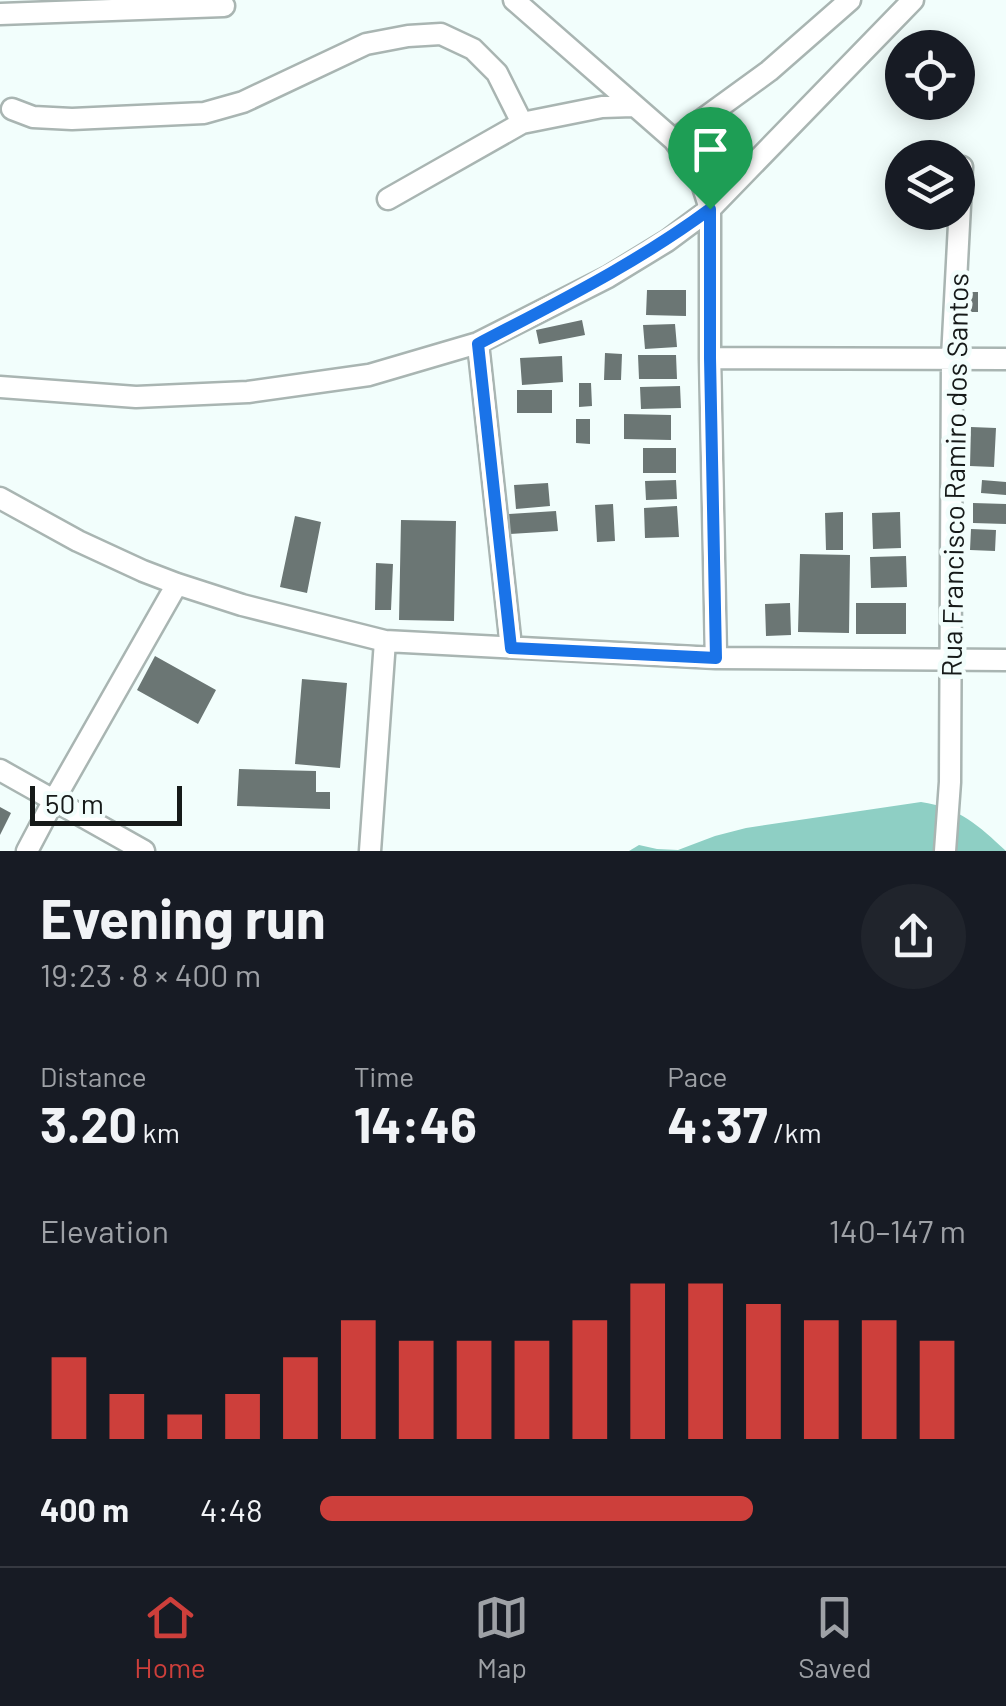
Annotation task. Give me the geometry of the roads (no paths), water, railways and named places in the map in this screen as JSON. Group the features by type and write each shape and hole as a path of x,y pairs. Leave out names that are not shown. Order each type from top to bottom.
{"street":[{"path":"514,0 674,140 699,174 710,209 716,658"},
{"path":"674,140 769,71 850,0"},
{"path":"0,387 136,397 248,392 369,375 478,344 608,276 667,241 710,209 913,0"},
{"path":"0,14 224,6"},
{"path":"12,109 33,118 72,119 204,112 243,102 366,44 441,34 473,49 498,73 522,123"},
{"path":"388,200 522,123 602,107 633,106"},
{"name":"Rua Francisco Ramiro dos Santos","path":"945,851 950,782 952,358 959,230"},
{"path":"478,344 511,648"},
{"path":"710,358 1006,359"},
{"path":"0,498 143,572 242,606 385,641 716,658 1006,660"},
{"path":"27,851 177,584"},
{"path":"370,851 385,641"},
{"path":"0,770 144,851"}]}
